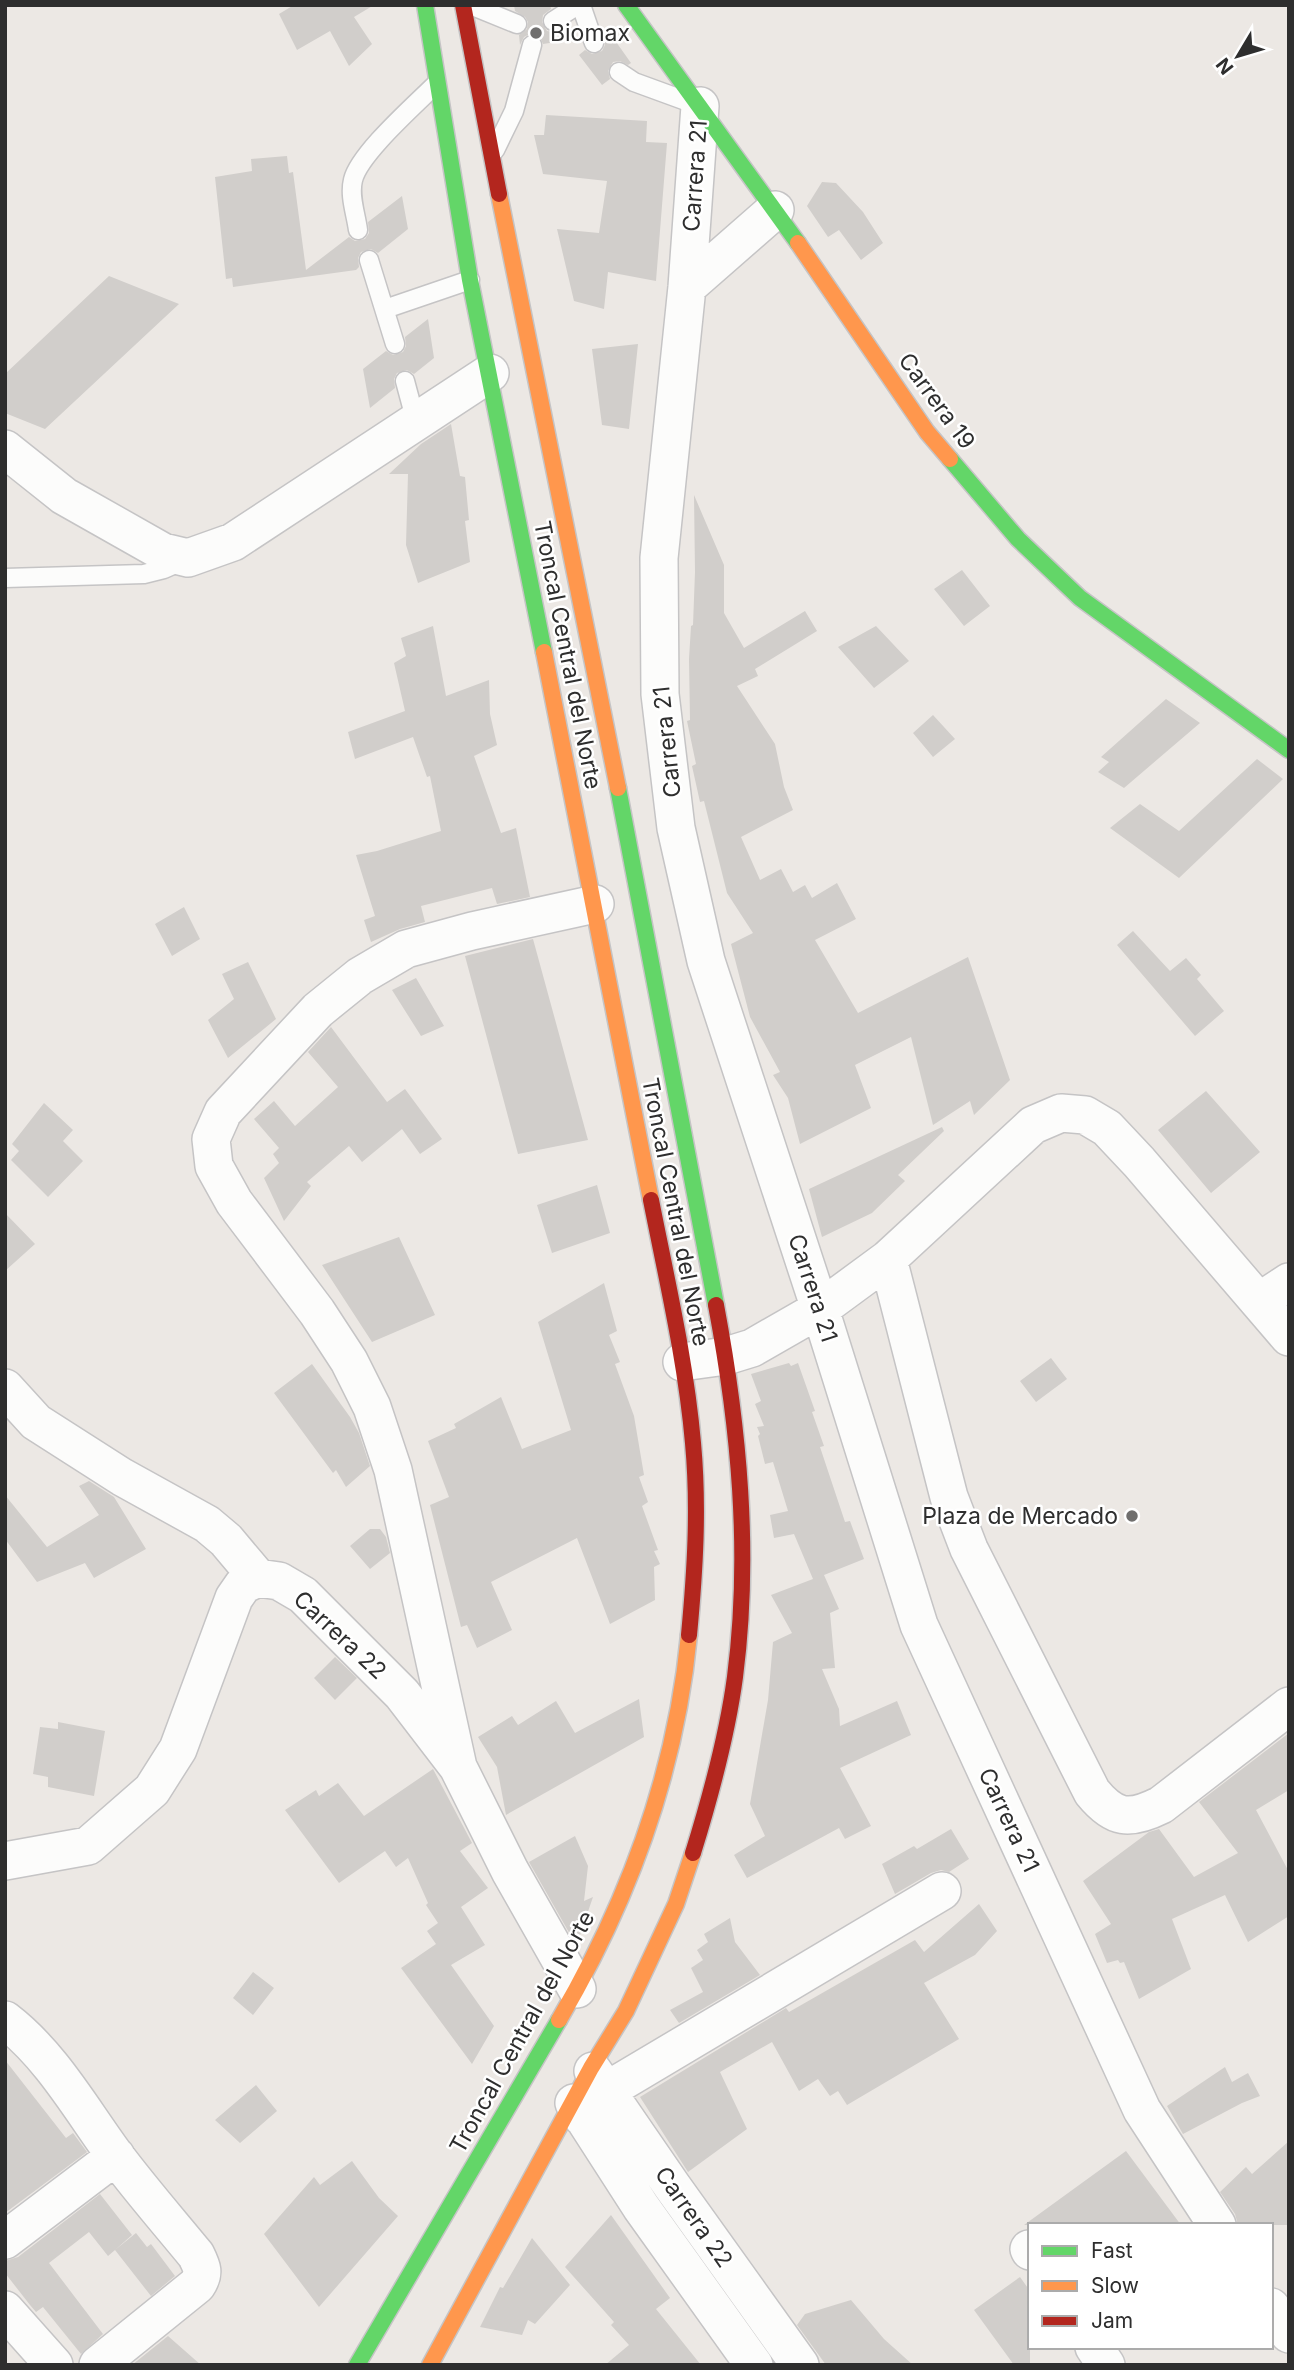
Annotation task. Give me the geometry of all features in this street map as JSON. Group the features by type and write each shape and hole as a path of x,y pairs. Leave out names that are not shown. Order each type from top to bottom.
{"main road":[{"name":"Troncal Central del Norte","path":"357,2365 577,1989 611,1923 646,1832 671,1748 684,1681 692,1615 696,1527 693,1442 682,1362 470,279 425,5"},
{"name":"Troncal Central del Norte","path":"430,2365 588,2095 676,1904 711,1796 724,1737 737,1654 743,1557 741,1479 726,1356 640,900 463,5"},
{"name":"Carrera 19","path":"626,5 775,210 927,432 1018,539 1080,598 1289,750"}],"street":[{"name":"Carrera 21","path":"700,106 687,287 659,558 660,694 676,828 706,961 820,1309 919,1625 1142,2110 1216,2223"},
{"name":"Carrera 21","path":"687,287 775,210"},
{"path":"5,449 64,496 163,552 188,558 233,542 490,373"},
{"path":"458,1767 393,1470 372,1407 349,1361 317,1312 234,1202 214,1166 211,1139 223,1112 318,1010 360,976 406,949 472,931 594,904"},
{"path":"682,1362 726,1356 752,1348 820,1309 888,1259 1033,1125 1061,1113 1085,1115 1107,1128 1274,1292 1289,1337"},
{"path":"888,1259 949,1497 968,1549 1092,1792 1105,1808 1125,1816 1133,1816 1161,1805 1289,1706"},
{"path":"5,1388 36,1422 122,1477 207,1524 226,1539 258,1578 243,1585 234,1598 178,1749 152,1790 88,1846 5,1861"},
{"name":"Carrera 22","path":"258,1578 278,1581 303,1595 402,1694 458,1767 510,1871 577,1989"},
{"path":"588,2095 942,1891"},
{"path":"5,2020 17,2029 54,2070 116,2156 196,2255 203,2268 197,2285 98,2365"},
{"name":"Carrera 22","path":"588,2095 641,2207 754,2365"},
{"name":"Carrera 22","path":"588,2095 671,2186 800,2365"},
{"path":"5,2240 116,2156"},
{"path":"5,2310 54,2365"},
{"path":"1273,2310 1289,2334"},
{"path":"1095,2349 1106,2365"}],"lane":[{"path":"470,5 517,23"},
{"path":"553,20 580,5 594,43"},
{"path":"491,157 514,111 532,45"},
{"path":"619,72 634,82 700,106"},
{"path":"358,230 352,193 356,171 374,148 438,82"},
{"path":"369,260 395,344"},
{"path":"385,309 470,279"},
{"path":"405,381 415,422"},
{"path":"5,578 144,574 164,569 188,558"}],"building":[{"path":"294,5 374,5 354,17 372,44 349,66 330,31 297,50 279,14"},
{"name":"Biomax","path":"514,5 550,5 551,9 543,15 542,22 547,31 555,32 556,42 543,44 540,37 530,34 524,37 520,45 519,35 527,29 528,22 515,11"},
{"name":"Biomax","path":"609,32 631,63 628,65 620,61 613,62 608,71 610,79 602,85 579,55 585,50 592,54 602,51 605,45 604,36"},
{"path":"546,115 647,121 646,142 667,143 656,281 608,272 604,309 574,301 557,229 599,233 607,181 543,174 534,135 544,135"},
{"path":"287,156 289,173 293,172 306,270 349,237 355,241 365,239 369,233 368,222 402,196 408,229 378,253 371,249 361,252 356,270 233,287 232,278 226,279 215,177 252,171 251,159"},
{"path":"822,182 836,183 863,212 883,243 861,260 839,230 828,237 807,206"},
{"path":"109,276 179,304 45,429 5,413 5,374"},
{"path":"428,319 434,358 414,374 407,370 397,373 394,379 395,388 370,408 363,369 386,351 393,355 403,352 406,346 405,337"},
{"path":"638,344 629,429 602,425 592,349"},
{"path":"451,424 460,476 465,477 469,520 465,521 470,562 418,583 406,545 408,474 389,474 421,444"},
{"path":"694,495 724,565 724,613 744,648 805,611 817,631 755,669 758,676 737,686 775,744 784,787 793,810 741,837 760,880 781,869 793,892 805,885 812,898 837,883 856,919 815,940 858,1013 968,957 1010,1080 974,1115 970,1101 933,1125 911,1037 855,1065 871,1108 800,1144 788,1098 773,1075 780,1072 750,1017 731,944 753,933 727,893 704,801 700,802 692,766 696,764 687,721 690,720 689,659 695,572"},
{"path":"962,570 990,606 964,626 934,589"},
{"path":"433,626 446,696 489,680 490,714 497,745 474,756 501,833 516,828 530,897 497,904 492,888 421,906 425,922 400,929 371,942 364,920 375,916 356,855 441,831 430,776 427,777 413,737 355,759 348,732 405,711 394,663 406,656 401,638"},
{"path":"876,626 909,661 874,688 838,647"},
{"path":"1166,699 1200,723 1124,788 1098,772 1109,762 1101,757"},
{"path":"933,715 955,739 933,757 913,733"},
{"path":"1257,759 1283,779 1179,878 1110,828 1140,804 1179,831"},
{"path":"184,907 200,939 172,956 155,924"},
{"path":"1133,931 1170,971 1186,958 1201,975 1197,979 1224,1011 1195,1036 1117,945"},
{"path":"533,939 588,1140 518,1154 465,956"},
{"path":"248,962 276,1019 228,1058 208,1020 234,999 222,974"},
{"path":"416,978 444,1026 421,1036 392,990"},
{"path":"331,1027 387,1102 405,1089 442,1139 420,1154 402,1129 362,1162 349,1146 307,1182 311,1186 284,1221 264,1178 279,1163 273,1154 279,1148 254,1119 274,1101 295,1126 338,1087 308,1052"},
{"path":"1206,1091 1260,1152 1211,1193 1158,1130"},
{"path":"44,1103 73,1130 63,1141 83,1161 48,1197 11,1160 19,1151 12,1144"},
{"path":"942,1127 944,1131 898,1175 905,1181 872,1213 822,1237 809,1189"},
{"path":"597,1185 610,1233 552,1253 537,1205"},
{"path":"5,1213 35,1244 5,1271"},
{"path":"399,1237 435,1315 372,1342 322,1265"},
{"path":"604,1283 617,1331 609,1335 620,1362 615,1364 634,1416 644,1475 639,1477 648,1502 642,1506 658,1550 654,1551 660,1564 654,1567 655,1600 610,1624 577,1538 491,1582 512,1630 477,1648 467,1625 461,1627 430,1505 449,1497 428,1441 456,1428 454,1424 501,1397 522,1449 571,1430 538,1322"},
{"path":"1051,1358 1067,1379 1036,1402 1020,1381"},
{"path":"789,1363 791,1366 798,1363 815,1411 812,1412 824,1446 820,1447 845,1522 850,1521 864,1559 824,1575 839,1609 830,1613 835,1668 822,1669 839,1709 840,1726 897,1701 911,1735 840,1768 871,1826 845,1839 839,1828 747,1878 734,1855 765,1836 750,1804 768,1700 773,1642 792,1633 771,1595 813,1579 794,1534 774,1538 770,1515 788,1511 773,1462 765,1464 757,1427 764,1426 755,1404 761,1401 751,1374"},
{"path":"312,1364 350,1417 359,1433 370,1466 346,1487 336,1470 333,1473 274,1393"},
{"path":"89,1481 114,1497 146,1549 94,1578 85,1563 37,1582 5,1539 5,1495 47,1547 99,1515 79,1486"},
{"path":"370,1529 380,1529 386,1537 390,1553 370,1569 350,1546"},
{"path":"335,1657 357,1678 335,1700 314,1678"},
{"path":"639,1699 644,1737 506,1815 497,1767 478,1737 512,1716 518,1725 556,1701 575,1733"},
{"path":"58,1722 105,1731 94,1796 48,1787 48,1777 33,1774 40,1727 58,1729"},
{"path":"1289,1733 1289,1790 1256,1810 1289,1872 1289,1916 1248,1942 1225,1895 1172,1919 1191,1969 1139,1999 1124,1962 1120,1963 1118,1960 1107,1963 1095,1934 1111,1924 1083,1881 1149,1832 1159,1829 1194,1877 1238,1853 1199,1802"},
{"path":"433,1769 472,1843 460,1851 488,1888 461,1907 485,1945 451,1965 494,2026 472,2064 401,1968 436,1944 427,1931 438,1923 426,1905 428,1903 408,1858 396,1867 385,1851 339,1883 285,1810 316,1790 319,1796 338,1783 364,1816"},
{"path":"951,1829 969,1859 949,1872 941,1870 931,1873 895,1894 882,1864 914,1846 917,1849"},
{"path":"575,1836 588,1866 584,1901 593,1897 580,1935 571,1936 529,1862"},
{"path":"979,1904 997,1931 975,1955 924,1983 959,2039 847,2105 838,2091 830,2096 818,2079 799,2091 772,2042 720,2072 747,2129 688,2172 640,2097 786,2008 789,2012 915,1940 924,1952"},
{"path":"730,1918 735,1942 760,1975 679,2023 670,2010 703,1992 691,1968 703,1960 697,1950 708,1942 704,1934"},
{"path":"253,1972 274,1988 253,2015 233,1998"},
{"path":"5,2060 66,2138 73,2133 87,2152 5,2213"},
{"path":"1225,2067 1232,2082 1248,2073 1260,2096 1183,2134 1167,2106"},
{"path":"256,2085 277,2111 240,2143 215,2120"},
{"path":"1289,2141 1289,2225 1237,2223 1235,2214 1220,2192 1246,2167 1252,2174"},
{"path":"1126,2151 1180,2223 1024,2225"},
{"path":"352,2161 379,2198 398,2216 319,2307 264,2234 314,2177 320,2185"},
{"path":"100,2194 132,2235 108,2256 89,2232 49,2263 103,2334 81,2354 43,2307 36,2312 30,2305 5,2273 5,2261 18,2257"},
{"path":"611,2215 670,2298 656,2309 701,2365 605,2365 629,2345 611,2325 614,2322 565,2267"},
{"path":"136,2233 147,2247 151,2244 175,2276 151,2296 115,2250"},
{"path":"532,2238 570,2285 535,2324 528,2320 522,2335 480,2327 500,2287 503,2288"},
{"path":"1020,2277 1028,2288 1030,2365 1014,2365 974,2310"},
{"path":"851,2300 884,2339 913,2365 826,2365 797,2325 805,2314"},
{"path":"168,2336 201,2365 132,2365"}],"traffic: fast":[{"path":"425,5 470,280 544,652"},
{"path":"626,5 798,243"},
{"path":"950,459 1018,539 1080,598 1289,750"},
{"path":"618,788 716,1305"},
{"path":"357,2365 559,2020"}],"traffic: slow":[{"path":"499,194 618,788"},
{"path":"798,243 927,432 950,459"},
{"path":"544,652 651,1200"},
{"path":"559,2020 607,1929 645,1835 673,1736 689,1635"},
{"path":"430,2365 591,2068 626,2011 676,1904 693,1853"}],"traffic: jam":[{"path":"463,5 499,194"},
{"path":"651,1200 681,1352 693,1443 696,1539 689,1635"},
{"path":"693,1853 728,1722 740,1630 742,1584 736,1444 716,1305"}],"place":[{"name":"Biomax","path":"536,33"},
{"name":"Plaza de Mercado","path":"1132,1516"}]}
